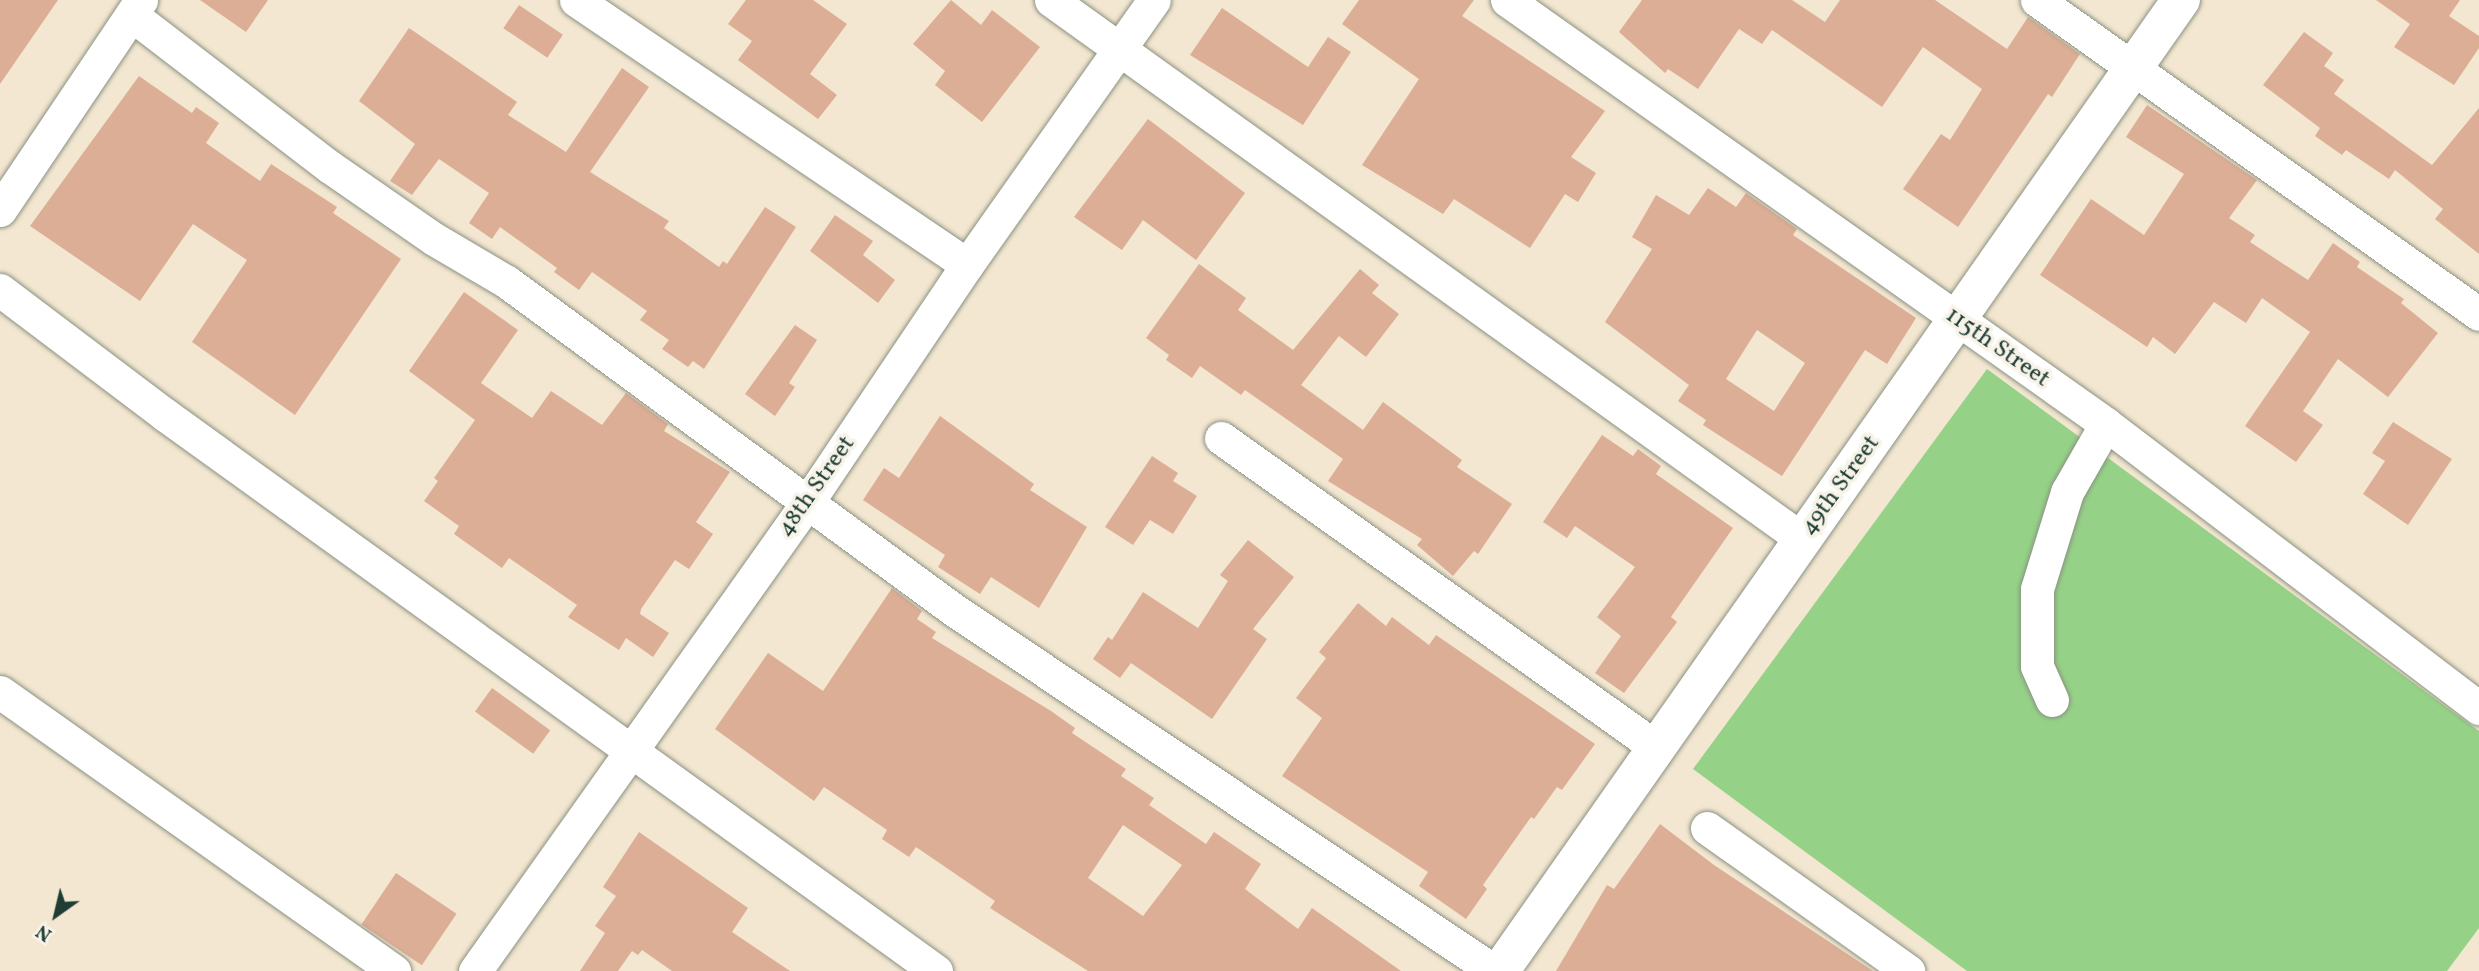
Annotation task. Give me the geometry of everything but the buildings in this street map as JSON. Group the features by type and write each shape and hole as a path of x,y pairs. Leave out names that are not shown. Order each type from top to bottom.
{"main road":[{"name":"49th Street","path":"1500,971 2181,0"}],"street":[{"path":"576,0 967,265"},
{"path":"1051,0 1802,539"},
{"name":"48th Street","path":"475,971 628,751 807,503 967,265 1154,0"},
{"name":"115th Street","path":"1507,0 2105,424 2479,708"},
{"path":"2037,0 2479,314"},
{"path":"0,211 138,4 330,167 507,282 807,503 1058,681 1191,764 1494,971"},
{"path":"0,290 628,751 936,971"},
{"path":"2052,700 2037,666 2037,589 2067,492 2105,424"},
{"path":"1221,438 1657,748"},
{"path":"0,692 394,971"},
{"path":"1707,828 1908,971"}],"green space":[{"path":"1987,369 2479,731 2479,928 2447,971 1967,971 1693,769"}]}
